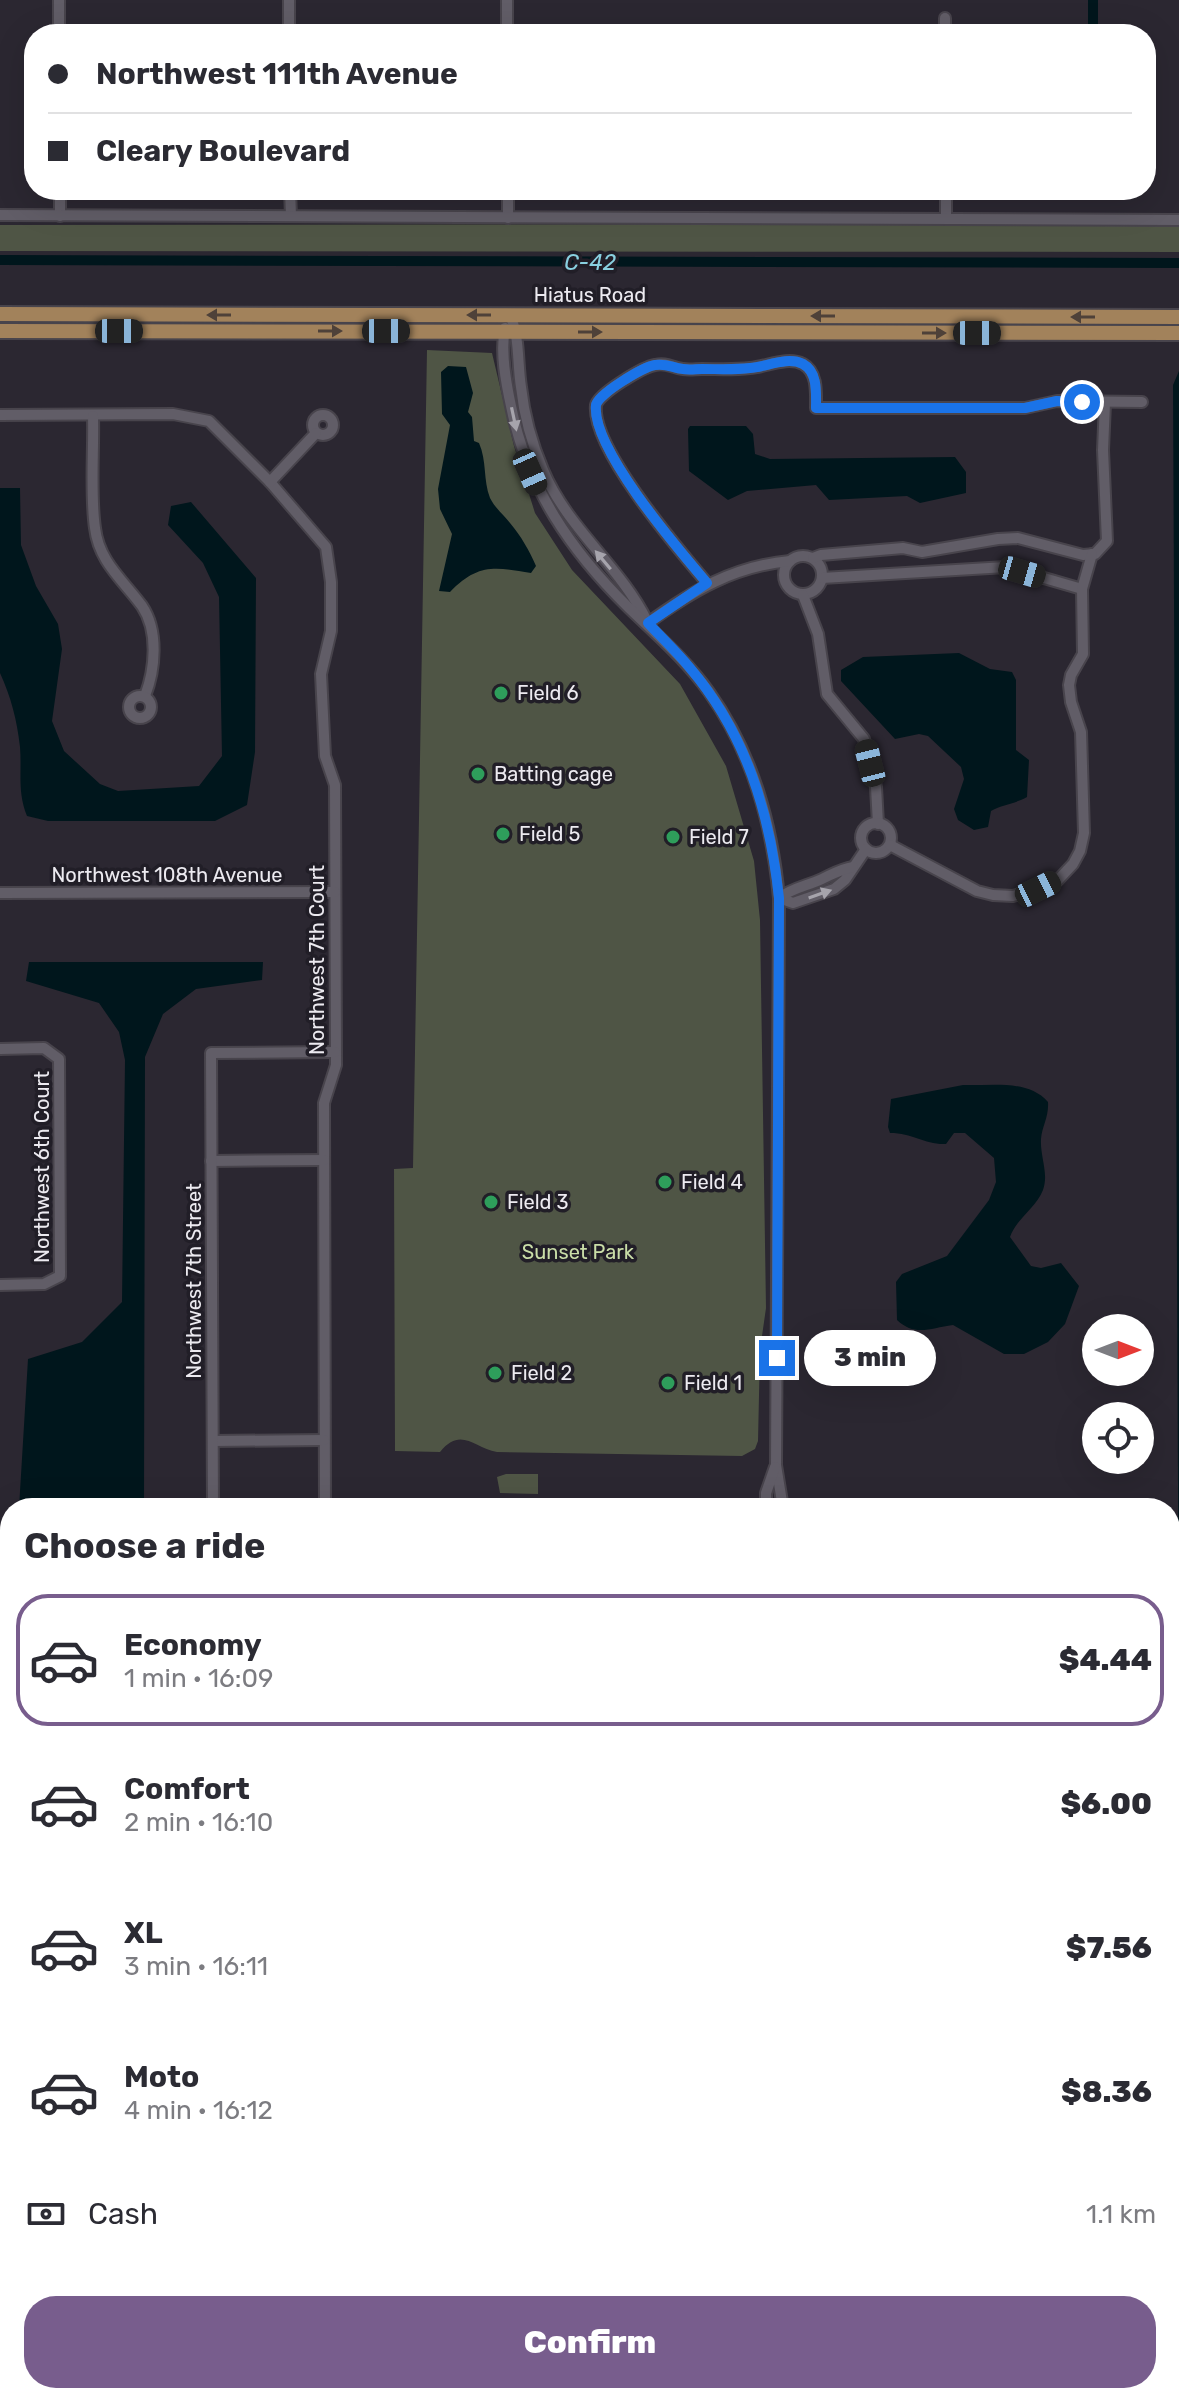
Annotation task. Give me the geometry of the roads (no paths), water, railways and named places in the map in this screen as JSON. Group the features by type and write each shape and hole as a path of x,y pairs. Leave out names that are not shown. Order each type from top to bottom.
{"main road":[{"name":"Hiatus Road","path":"0,314 1179,317"},
{"name":"Hiatus Road","path":"0,331 1179,333"}],"street":[{"path":"59,0 59,24"},
{"path":"289,0 289,24"},
{"path":"507,0 507,24"},
{"path":"945,18 945,24"},
{"path":"60,200 60,216"},
{"path":"290,200 291,216"},
{"path":"508,200 508,218"},
{"path":"946,200 946,219"},
{"path":"0,215 1179,220"},
{"path":"510,315 512,412 522,452 539,492 565,536 580,554 630,610 648,623 689,667 709,693 746,758 769,826 779,898 776,1465 781,1498"},
{"path":"707,583 653,520 636,495 606,441 596,405 600,396 648,366 669,363 680,369 747,369 766,363 800,362 810,368 815,381 816,408 1025,408 1057,401 1142,402"},
{"path":"648,623 707,583 801,556 813,558 898,548 922,552 1018,538 1083,555 1095,554 1107,541 1103,450 1105,403"},
{"name":"Northwest 7th Court","path":"0,415 173,414 209,421 270,482 326,547 331,582 331,631 321,674 325,756 335,785 336,1065 324,1103 325,1498"},
{"path":"93,416 95,528 104,561 144,609 153,638 152,678 145,696"},
{"path":"270,482 316,433"},
{"path":"890,845 977,891 993,895 1013,896 1038,889 1058,880 1073,864 1084,833 1081,732 1069,685 1083,654 1082,589 1092,554"},
{"path":"790,561 784,571 784,582 792,592 803,595 816,590 822,578 820,567 813,558"},
{"path":"822,578 1006,567 1082,589"},
{"path":"803,595 818,634 827,694 864,739 876,787 878,824"},
{"path":"878,824 890,833 890,845 878,853 866,849 861,840 862,833 869,825 878,824"},
{"path":"779,898 793,903 834,889 845,880 866,849"},
{"name":"Northwest 108th Avenue","path":"0,893 335,892"},
{"name":"Northwest 6th Court","path":"0,1049 44,1048 59,1059 60,1276 44,1284 0,1285"},
{"name":"Northwest 7th Street","path":"213,1498 211,1053 335,1052"},
{"path":"211,1161 324,1160"},
{"path":"213,1441 324,1440"},
{"path":"766,1498 776,1465"},
{"path":"0,2330 0,2338"}],"water":[{"path":"448,366 466,367 473,393 468,412 472,417 474,441 479,443 481,450 490,498 521,538 536,566 531,573 507,569 478,572 450,592 439,591 452,534 440,509 438,489 450,425 442,414 441,372"},
{"path":"1179,371 1179,1498 1178,1498 1173,385"},
{"path":"690,426 746,426 753,434 755,454 770,459 955,457 966,472 966,493 920,503 907,496 829,500 816,485 747,491 728,500 689,471"},
{"path":"0,488 20,488 21,545 36,586 58,624 62,649 52,721 64,751 100,784 118,791 199,786 222,756 219,597 203,563 168,525 171,506 191,502 256,578 255,752 247,805 215,821 48,821 27,816 21,790 17,727 0,673"},
{"path":"959,653 990,669 1012,672 1016,680 1016,750 1029,760 1027,797 991,811 988,827 974,830 958,820 954,809 964,779 961,767 928,736 919,734 895,739 841,681 841,670 863,657"},
{"path":"29,962 263,962 262,980 196,989 163,1014 145,1057 144,1498 20,1498 28,1359 82,1342 122,1302 125,1060 119,1032 99,1003 26,981"},
{"path":"963,1085 1020,1087 1048,1102 1041,1139 1045,1177 1043,1190 1010,1237 1031,1266 1041,1268 1061,1263 1079,1286 1065,1324 1048,1342 1024,1354 1004,1354 953,1325 917,1330 897,1320 896,1282 902,1274 947,1256 989,1200 996,1182 994,1158 965,1133 954,1133 946,1144 890,1133 891,1099"}],"waterway":[{"path":"1093,0 1093,24"},
{"name":"C-42","path":"0,260 1179,263"}],"place":[{"name":"Field 6","path":"501,693"},
{"name":"Batting cage","path":"478,774"},
{"name":"Field 5","path":"503,834"},
{"name":"Field 7","path":"673,837"},
{"name":"Field 4","path":"665,1182"},
{"name":"Field 3","path":"491,1202"},
{"name":"Field 2","path":"495,1373"},
{"name":"Field 1","path":"668,1383"}],"park label":[{"name":"Sunset Park","path":"578,1252"}]}
